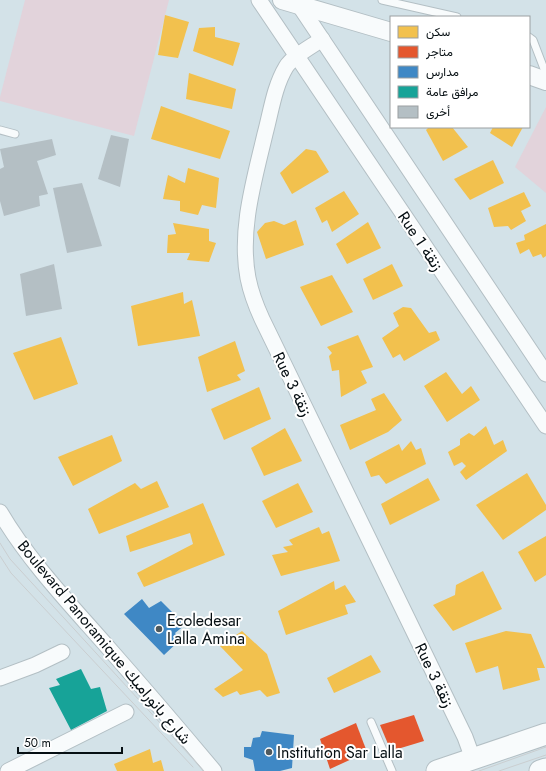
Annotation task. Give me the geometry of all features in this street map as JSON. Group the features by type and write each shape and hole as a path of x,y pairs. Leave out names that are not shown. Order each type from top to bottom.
{"main road":[{"path":"436,771 546,734"},
{"path":"540,771 546,769"}],"street":[{"path":"258,0 297,57"},
{"path":"293,2 390,32"},
{"name":"Rue 1 زنقة","path":"293,2 322,39 546,374"},
{"name":"Rue 3 زنقة","path":"322,39 287,66 279,80 252,187 247,218 245,242 248,278 262,319 465,737 473,759"},
{"name":"Rue 1 زنقة","path":"297,57 546,426"},
{"path":"530,74 546,80"},
{"name":"Boulevard Panoramique شارع بانوراميك","path":"0,512 40,568 214,771"},
{"path":"0,678 62,652"},
{"path":"8,771 126,712"}],"lane":[{"path":"382,0 453,16"},
{"path":"530,38 533,40 546,74"},
{"path":"0,130 15,134"},
{"path":"371,722 392,771"}],"shaded area":[{"path":"25,0 169,0 134,136 0,101"},
{"path":"546,107 546,193 515,167"}],"building: سكن":[{"path":"165,15 189,22 178,58 158,55"},
{"path":"215,27 215,37 240,43 233,66 193,51 199,28"},
{"path":"189,73 236,89 232,109 186,99"},
{"path":"161,106 230,131 220,159 151,139"},
{"path":"428,128 453,128 468,147 443,161 426,130"},
{"path":"492,128 522,128 512,147 490,133"},
{"path":"306,149 316,151 329,172 292,194 280,173"},
{"path":"493,160 504,183 470,200 454,179"},
{"path":"188,168 219,178 216,208 202,205 198,215 180,211 180,201 163,199 168,175 185,183"},
{"path":"344,191 359,214 332,232 327,220 322,223 315,208"},
{"path":"524,192 531,206 521,211 526,221 511,230 508,226 494,227 488,208"},
{"path":"296,220 304,245 266,259 257,232 265,223 274,221 284,225"},
{"path":"368,222 381,248 347,264 336,244"},
{"path":"173,223 209,229 209,241 216,243 209,262 187,260 190,253 167,253 168,235 176,234"},
{"path":"546,224 546,256 543,258 541,254 533,257 529,249 520,254 516,243 525,240 524,235"},
{"path":"392,264 403,286 373,300 363,279"},
{"path":"332,275 353,312 321,326 300,287"},
{"path":"183,292 184,304 192,300 200,336 138,346 131,306"},
{"path":"403,307 411,308 429,333 436,331 440,340 404,361 400,354 393,358 382,338 399,326 393,313"},
{"path":"358,335 373,367 361,371 367,383 341,397 339,370 332,371 329,356 332,353 327,347"},
{"path":"61,337 78,384 34,400 13,353"},
{"path":"235,341 245,371 237,375 241,380 207,392 198,357"},
{"path":"446,372 462,394 471,386 480,400 447,422 424,386"},
{"path":"259,387 271,419 224,440 211,409"},
{"path":"384,393 402,420 388,432 350,450 340,425 376,410 371,399"},
{"path":"486,426 494,445 503,440 507,451 466,480 460,472 466,466 462,462 454,466 448,452 460,445 460,439 469,433 474,436"},
{"path":"285,428 302,461 264,476 251,448"},
{"path":"112,435 122,461 73,486 58,457"},
{"path":"411,441 416,450 421,448 426,464 386,484 379,475 371,477 365,462 399,444 402,451"},
{"path":"527,473 546,505 546,510 503,540 476,505"},
{"path":"428,478 440,500 390,525 381,504"},
{"path":"157,481 169,507 99,534 88,509 135,483 141,489"},
{"path":"298,483 313,512 276,528 262,501"},
{"path":"203,503 225,555 144,587 137,573 193,544 190,533 130,552 126,536"},
{"path":"319,527 322,534 329,531 340,561 281,576 272,555 288,552 283,547 293,545 289,540"},
{"path":"546,536 546,575 535,582 518,552"},
{"path":"483,571 502,609 453,631 433,605 455,595 456,585"},
{"path":"334,581 335,590 345,585 356,602 345,605 348,614 286,635 278,611"},
{"path":"242,631 267,654 280,693 267,697 260,690 240,695 237,691 223,697 214,689 243,670 220,646"},
{"path":"506,631 531,634 545,668 537,668 540,680 503,690 498,666 476,673 465,643"},
{"path":"371,655 381,672 334,693 327,678"},
{"path":"150,749 153,763 161,760 164,771 117,771 114,764"}],"building: متاجر":[{"path":"414,715 424,741 391,751 380,725"},
{"path":"356,723 367,752 330,769 320,739"}],"building: مدارس":[{"name":"Ecoledesar Lalla Amina","path":"142,599 149,608 161,601 185,625 175,633 180,640 164,655 124,614"},
{"name":"Institution Sar Lalla","path":"262,731 294,735 292,768 280,771 255,771 253,760 244,757 244,747 251,747 253,738 260,737"}],"building: مرافق عامة":[{"path":"81,669 91,689 100,687 107,711 71,730 49,688 60,685 56,679"}],"building: أخرى":[{"path":"111,135 129,139 120,187 98,179"},
{"path":"52,139 56,155 37,161 48,194 39,196 40,206 4,216 0,201 0,169 4,167 0,149"},
{"path":"82,183 102,246 67,253 53,188"},
{"path":"54,264 62,309 26,316 20,274"}],"tram line":[{"path":"0,543 10,559 204,771"},
{"path":"0,556 11,573 193,767"},
{"path":"479,771 546,747"},
{"path":"499,771 546,755"}],"place":[{"name":"Ecoledesar Lalla Amina","path":"159,629"},
{"name":"Institution Sar Lalla","path":"269,752"}]}
